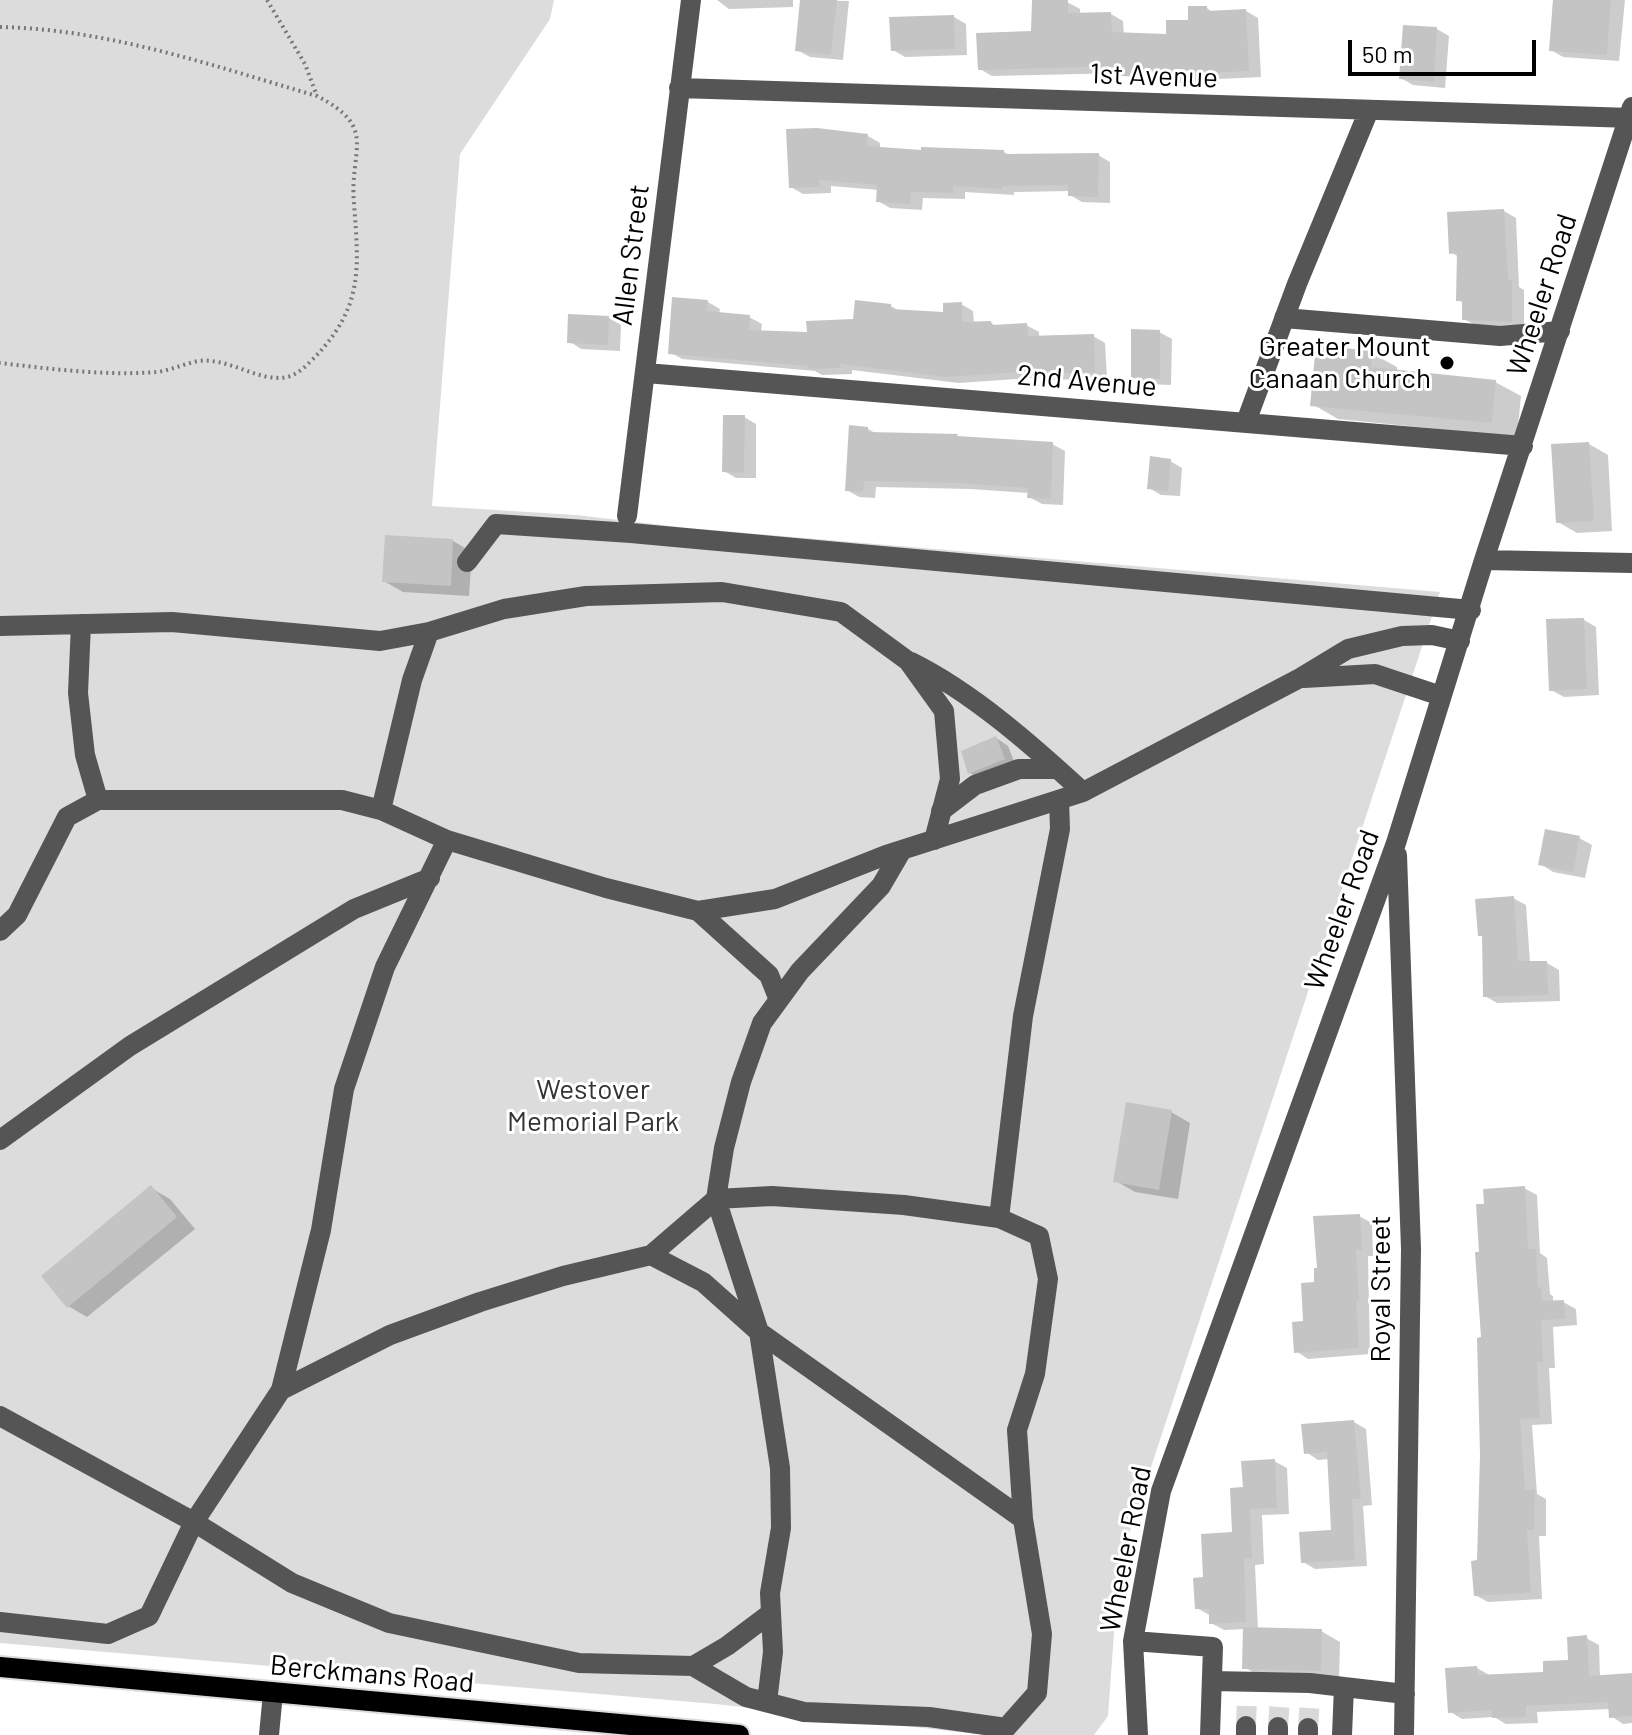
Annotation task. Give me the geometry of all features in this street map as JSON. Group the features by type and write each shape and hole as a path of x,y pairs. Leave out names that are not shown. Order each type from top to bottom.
{"main road":[{"name":"Berckmans Road","path":"0,1667 273,1693 555,1727 739,1735"}],"street":[{"name":"Allen Street","path":"627,516 691,0"},
{"name":"1st Avenue","path":"679,88 1369,110 1631,115"},
{"path":"1246,422 1284,318 1369,110"},
{"name":"Wheeler Road","path":"1138,1735 1133,1641 1161,1491 1396,843 1471,610 1484,560 1631,115"},
{"path":"1284,318 1500,336 1560,331"},
{"name":"2nd Avenue","path":"646,373 1523,446"},
{"path":"467,562 496,524 631,533 1471,610"},
{"path":"1484,560 1632,563"},
{"path":"0,626 172,622 380,641 429,632 504,609 586,596 722,592 841,612 908,661 941,677 1083,792"},
{"path":"81,624 78,693 85,755 98,800"},
{"path":"381,810 412,680 429,632"},
{"path":"0,931 17,915 67,817 98,800 342,800 381,810 447,840 606,888 698,911 775,899 902,850 1083,792 1300,678 1348,649 1402,636 1432,635 1460,641"},
{"path":"908,661 944,711 950,779 934,840"},
{"path":"1300,678 1375,674 1441,696"},
{"path":"941,811 975,785 1004,774 1019,769 1057,769"},
{"path":"999,1218 1023,1016 1060,829 1059,800"},
{"path":"0,1622 108,1634 149,1616 194,1522 281,1390 321,1230 344,1089 385,967 447,840"},
{"name":"Royal Street","path":"1396,843 1411,1249 1404,1735"},
{"path":"767,1702 773,1652 770,1593 781,1528 780,1468 759,1332 716,1199 724,1148 741,1082 762,1023 800,971 881,886 902,850"},
{"path":"0,1140 130,1046 354,909 430,878"},
{"path":"698,911 769,975 779,1000"},
{"path":"0,1416 194,1522 292,1583 389,1623 579,1663 693,1666 746,1697 804,1712 929,1717 1006,1728 1037,1693 1042,1634 1023,1519 1017,1430 1035,1374 1048,1279 1039,1236 999,1218 904,1205 772,1196 716,1199 651,1255 563,1276 465,1307 390,1335 281,1390"},
{"path":"651,1255 703,1282 759,1332 1023,1519"},
{"path":"693,1666 727,1646 771,1613"},
{"path":"1133,1641 1213,1647 1210,1735"},
{"path":"1212,1681 1248,1689 1310,1691 1344,1687 1405,1694"},
{"path":"1342,1735 1344,1687"},
{"path":"269,1735 273,1693"}],"path":[{"path":"267,0 305,64 317,96"},
{"path":"0,27 104,37 317,96 337,106 357,132 353,199 357,239 356,287 348,313 338,330 307,365 288,377 266,377 225,363 200,361 161,371 104,374 0,363"}],"green space":[{"name":"Westover Memorial Park","path":"0,0 554,0 550,19 460,154 432,506 576,515 688,528 1440,592 1119,1564 1108,1716 1094,1735 984,1735 716,1704 0,1643"}],"building":[{"path":"800,0 837,0 831,55 795,51"},
{"path":"1032,0 1068,0 1068,13 1111,12 1112,32 1166,34 1166,20 1188,20 1188,6 1207,6 1207,11 1246,9 1249,71 1207,73 1207,79 1121,76 1122,66 978,70 976,33 1031,31"},
{"path":"1553,0 1611,0 1607,55 1549,51"},
{"path":"954,15 955,49 891,51 889,17"},
{"path":"1403,25 1437,27 1434,82 1399,79"},
{"path":"817,128 868,134 867,146 921,150 921,147 1004,150 1004,154 1099,153 1098,197 1068,196 1068,185 1002,186 1002,189 953,186 953,193 911,192 910,204 876,202 877,185 819,180 820,187 789,188 786,129"},
{"path":"1504,209 1508,280 1512,280 1512,322 1462,320 1462,301 1456,301 1457,253 1449,254 1447,212"},
{"path":"672,297 708,300 707,311 750,315 749,330 807,332 806,321 853,319 855,300 891,304 891,309 943,312 943,303 962,302 962,322 991,321 992,325 1027,323 1028,336 1094,334 1095,372 1036,374 1036,371 945,377 840,364 841,368 808,369 808,366 668,354"},
{"path":"568,314 609,316 608,345 567,343"},
{"path":"1131,329 1160,330 1160,379 1131,378"},
{"path":"1316,345 1372,351 1371,367 1496,380 1492,423 1310,406"},
{"path":"723,415 745,415 744,473 722,472"},
{"path":"849,425 868,427 868,432 958,434 1053,442 1051,499 1027,498 1028,488 956,483 864,481 863,492 845,491"},
{"path":"1589,442 1594,521 1556,523 1551,444"},
{"path":"1150,456 1171,459 1168,491 1147,489"},
{"path":"385,535 453,539 451,586 382,582"},
{"path":"1584,618 1587,689 1549,691 1546,619"},
{"path":"996,736 1005,759 968,774 961,751"},
{"path":"1545,829 1580,836 1573,872 1538,865"},
{"path":"1514,896 1518,961 1547,961 1548,995 1483,997 1482,936 1478,936 1475,899"},
{"path":"1126,1102 1172,1110 1159,1190 1113,1182"},
{"path":"151,1185 177,1217 67,1308 41,1276"},
{"path":"1525,1186 1528,1249 1536,1249 1542,1301 1564,1300 1565,1319 1541,1320 1543,1362 1537,1362 1540,1418 1520,1419 1525,1490 1535,1490 1534,1530 1527,1530 1531,1593 1474,1596 1471,1561 1477,1560 1480,1455 1477,1338 1481,1337 1475,1252 1479,1252 1476,1204 1484,1204 1483,1189"},
{"path":"1360,1214 1362,1250 1356,1250 1359,1348 1294,1353 1292,1322 1303,1321 1301,1283 1314,1282 1314,1268 1317,1268 1313,1216"},
{"path":"1354,1420 1361,1499 1352,1499 1355,1560 1301,1563 1299,1532 1331,1530 1327,1452 1304,1454 1301,1424"},
{"path":"1275,1459 1277,1508 1250,1509 1252,1558 1244,1559 1246,1622 1209,1624 1209,1609 1195,1609 1193,1578 1203,1577 1201,1534 1232,1532 1230,1488 1243,1487 1241,1461"},
{"path":"1243,1627 1322,1629 1321,1671 1242,1669"},
{"path":"1587,1635 1589,1676 1632,1673 1632,1716 1609,1718 1608,1702 1526,1706 1526,1717 1492,1718 1492,1710 1448,1713 1445,1668 1477,1666 1478,1675 1543,1672 1543,1661 1568,1660 1567,1637"}],"tunnel":[{"path":"1246,1726 1247,1697"},
{"path":"1278,1727 1280,1698"},
{"path":"1308,1728 1310,1698"}],"place":[{"name":"Greater Mount Canaan Church","path":"1447,363"}]}
